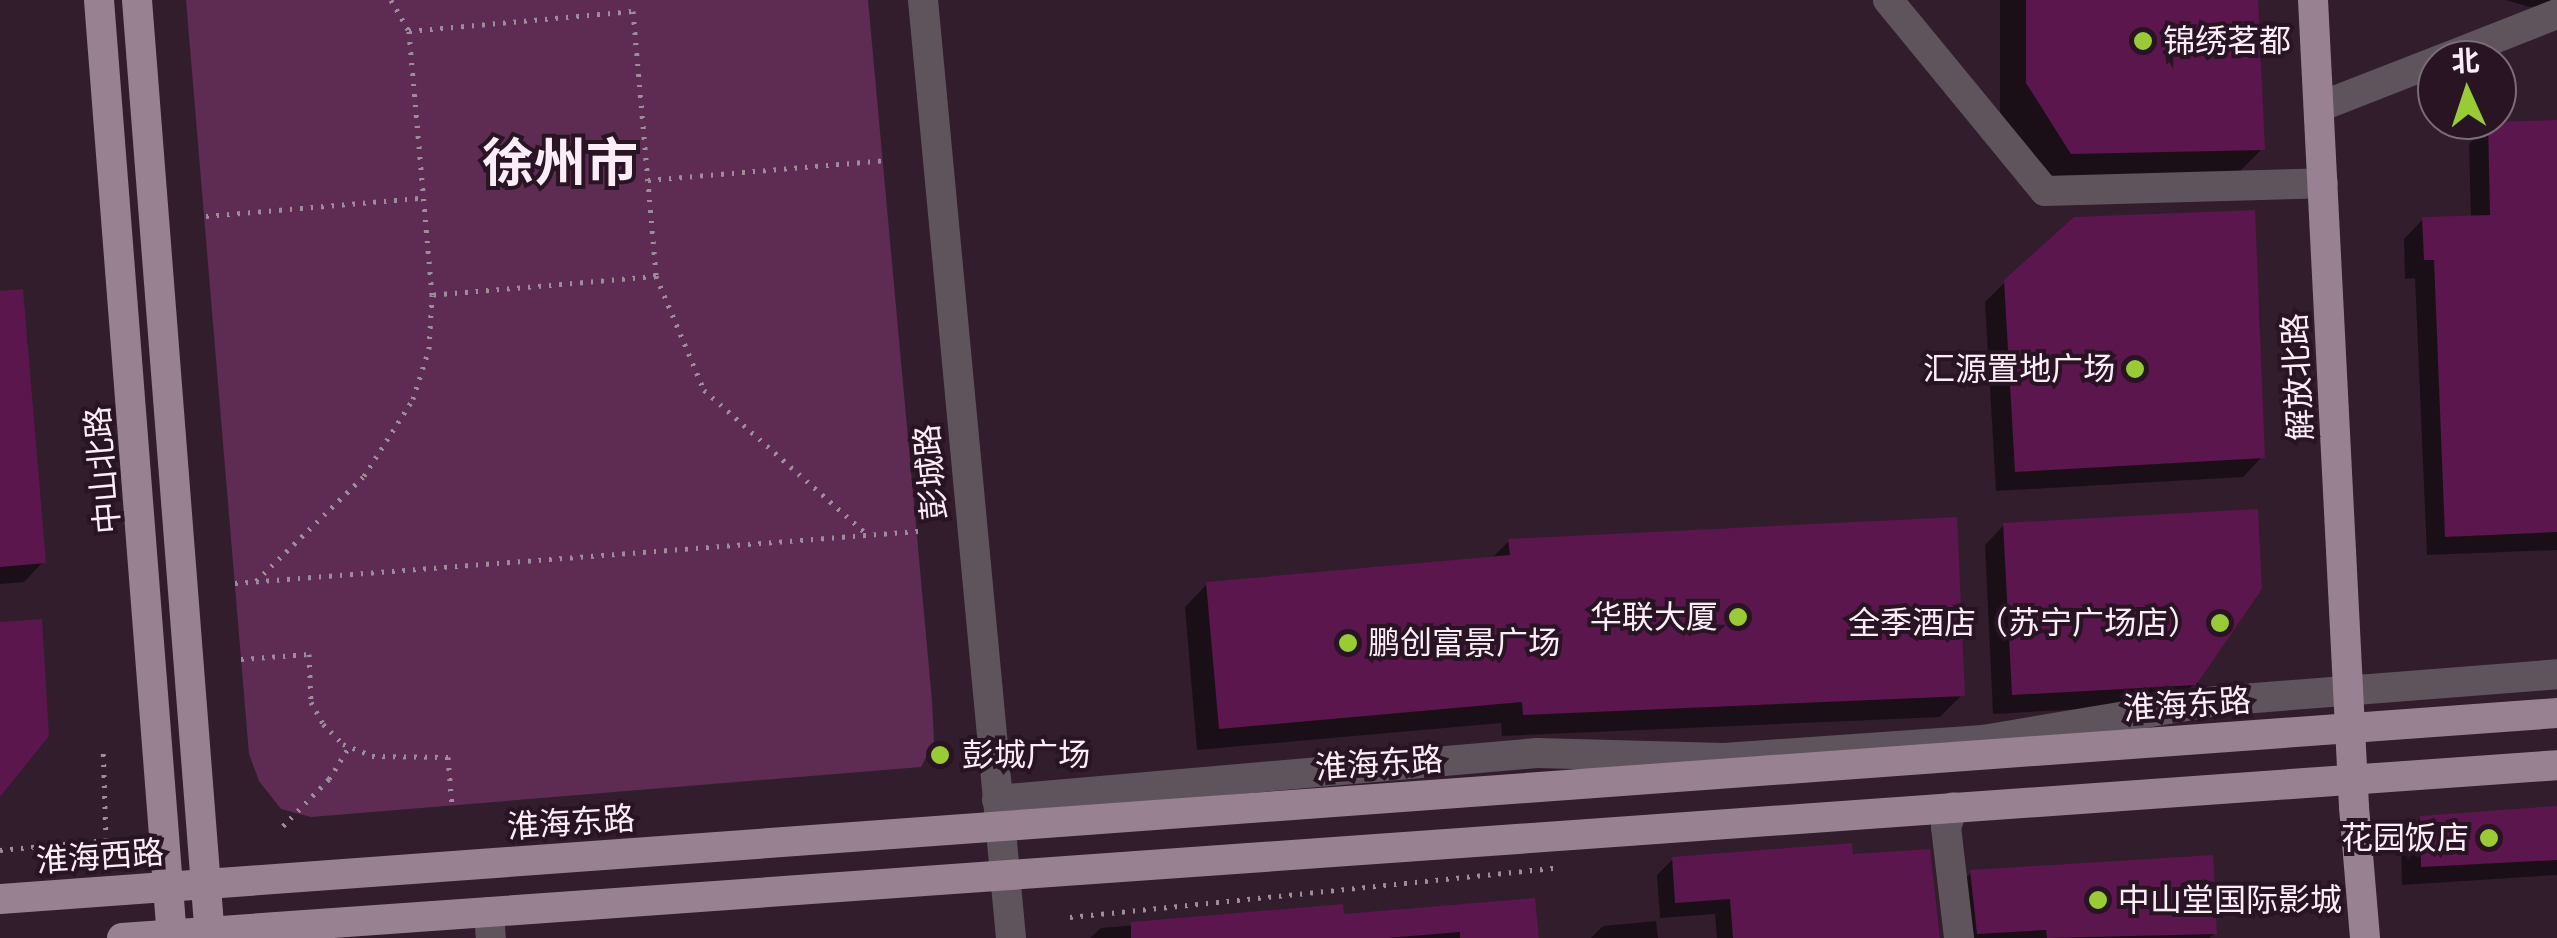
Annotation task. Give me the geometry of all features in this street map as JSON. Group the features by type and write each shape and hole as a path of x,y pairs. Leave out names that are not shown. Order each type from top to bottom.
{"main road":[{"name":"中山北路","path":"99,0 172,936"},
{"path":"122,938 210,935 137,0"},
{"name":"解放北路","path":"2314,0 2365,938"},
{"name":"淮海东路","path":"210,935 490,925 1004,875 1953,807 2352,752 2557,712"},
{"name":"淮海东路","path":"206,884 998,813 2352,752 2557,765"},
{"name":"淮海西路","path":"0,900 206,884"}],"street":[{"name":"彭城路","path":"923,0 1011,938"},
{"path":"1888,0 2045,191 2323,183"},
{"path":"2490,40 2557,14"},
{"path":"2319,108 2417,68"},
{"path":"998,813 1537,753 1724,758 1983,740 2218,701 2557,674"},
{"path":"1953,807 1946,827 1959,938"}],"path":[{"path":"256,581 364,476 413,399 429,349 432,295 409,31 391,0"},
{"path":"640,0 633,11 656,276 704,390 868,534"},
{"path":"409,31 633,11"},
{"path":"648,180 884,160"},
{"path":"206,216 424,198"},
{"path":"432,295 656,276"},
{"path":"235,584 918,531"},
{"path":"242,659 309,654 311,702 323,724 350,746 372,756 448,757 452,806"},
{"path":"0,850 106,840 103,746"},
{"path":"283,826 328,779 350,746"}],"shaded area":[{"name":"彭城广场","path":"186,0 868,0 932,701 934,741 921,767 311,817 281,809 259,781 249,754"}],"building":[{"name":"锦绣茗都","path":"2026,0 2258,0 2265,150 2071,154 2026,83"},
{"path":"2557,120 2557,532 2445,537 2434,260 2424,260 2422,217 2490,215 2488,140 2517,140 2517,121"},
{"name":"汇源置地广场","path":"2255,210 2265,458 2015,472 2004,280 2074,217"},
{"path":"23,289 46,563 0,567 0,291"},
{"path":"2258,509 2262,589 2196,685 2012,695 2003,523"},
{"name":"华联大厦","path":"1957,517 1965,696 1523,715 1522,702 1219,729 1206,582 1510,555 1508,539"},
{"path":"42,619 49,736 0,797 0,622"},
{"name":"花园饭店","path":"2557,806 2557,860 2421,867 2420,816"},
{"path":"1852,843 1853,854 1930,849 1940,938 1733,938 1730,899 1675,903 1672,857"},
{"name":"中山堂国际影城","path":"2213,855 2217,934 2047,938 2046,930 1977,934 1970,870"},
{"path":"1535,898 1539,938 1460,938 1460,932 1387,938 1131,938 1131,922 1343,904 1344,914"}],"place":[{"name":"锦绣茗都","path":"2143,41"},
{"name":"汇源置地广场","path":"2135,369"},
{"name":"华联大厦","path":"1738,617"},
{"name":"全季酒店（苏宁广场店）","path":"2220,623"},
{"name":"鹏创富景广场","path":"1348,643"},
{"name":"彭城广场","path":"940,755"},
{"name":"花园饭店","path":"2489,838"},
{"name":"中山堂国际影城","path":"2098,900"}],"district":[{"name":"徐州市","path":"560,164"}]}
